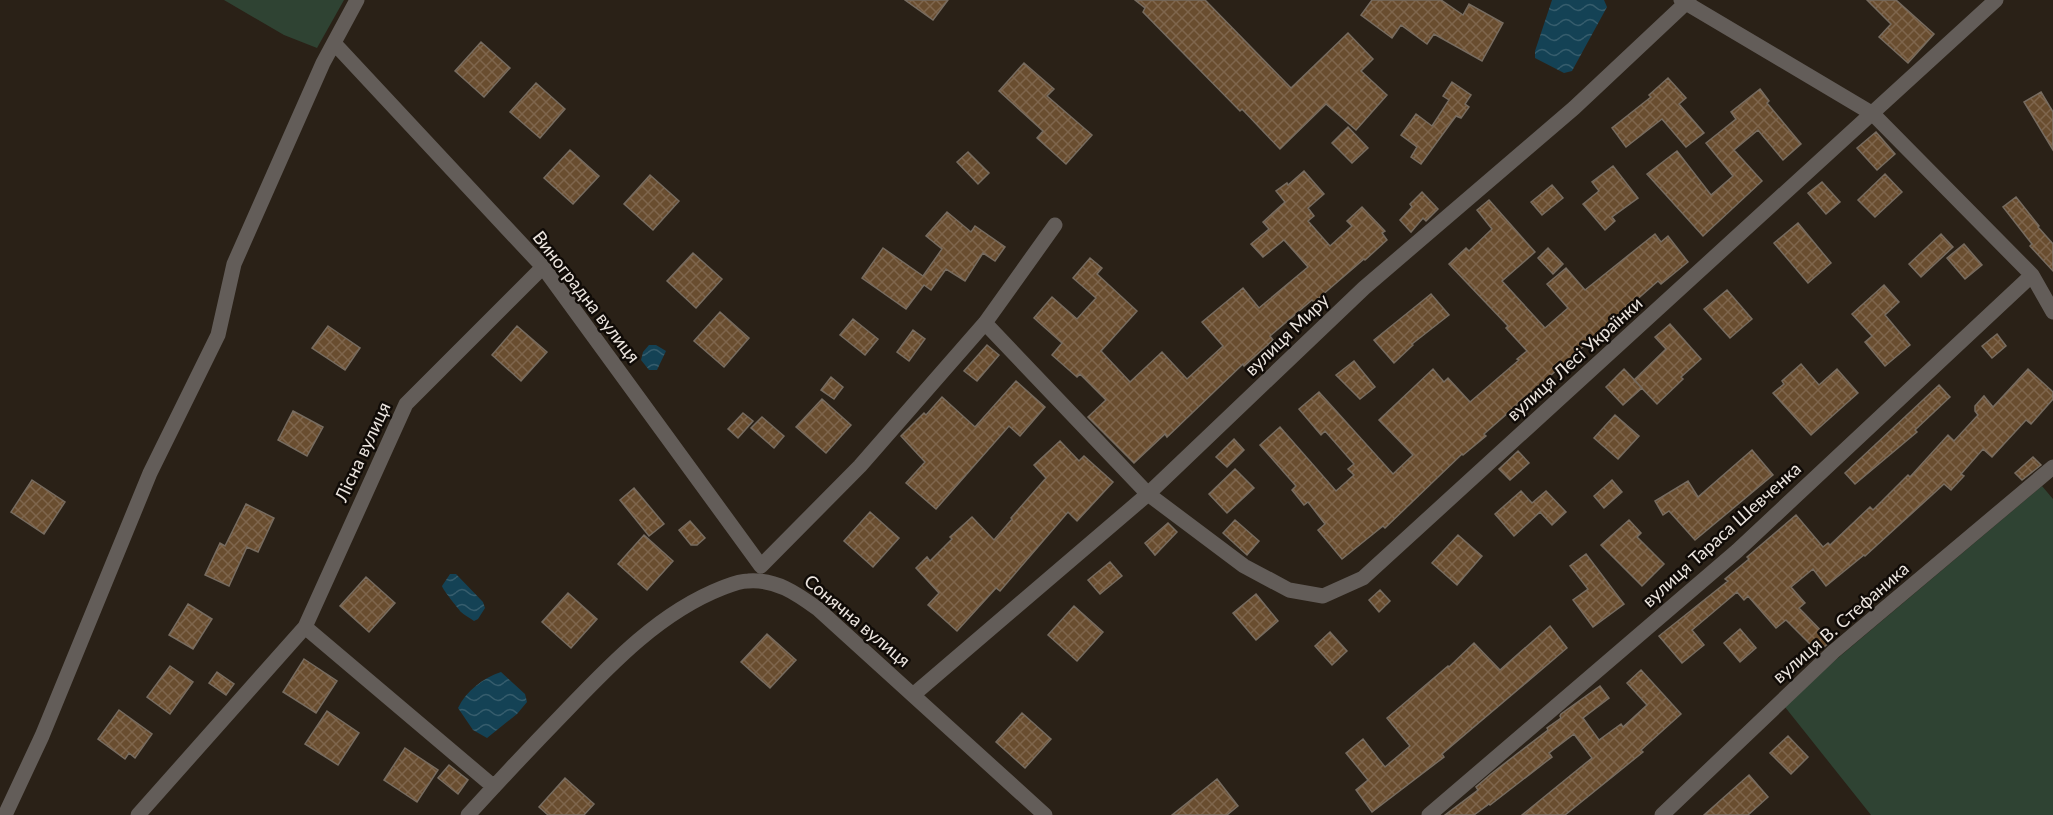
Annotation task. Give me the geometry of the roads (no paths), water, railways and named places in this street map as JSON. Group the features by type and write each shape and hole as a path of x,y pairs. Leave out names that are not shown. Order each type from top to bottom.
{"street":[{"path":"5,815 42,736 150,472 218,335 234,264 334,43 357,0"},
{"name":"вулиця Лесі Українки","path":"1148,494 1244,566 1289,590 1323,596 1363,578 1996,0"},
{"path":"1686,1 1873,114 2032,275 2053,312"},
{"name":"вулиця Миру","path":"913,695 1148,494 1364,288 1574,108 1686,1"},
{"name":"Виноградна вулиця","path":"334,43 543,267 760,573"},
{"path":"760,573 860,466 985,323 1055,225"},
{"name":"Лісна вулиця","path":"138,815 305,627 406,404 543,267"},
{"name":"вулиця Тараса Шевченка","path":"1429,815 1737,551 2032,275"},
{"path":"985,323 1148,494"},
{"name":"вулиця В. Стефаника","path":"1662,815 1833,652 2053,467"},
{"name":"Сонячна вулиця","path":"468,815 608,668 664,621 705,595 745,581 760,573 795,592 818,609 1046,815"},
{"path":"305,627 494,787"}],"water":[{"path":"1552,0 1604,0 1607,7 1572,71 1564,73 1535,58 1535,51"},
{"path":"649,345 656,345 666,351 657,370 649,370 641,360 643,352"},
{"path":"450,574 456,574 483,602 485,608 478,619 474,621 462,613 443,588"},
{"path":"501,672 525,694 527,702 517,714 487,738 473,730 458,708 476,686"}]}
